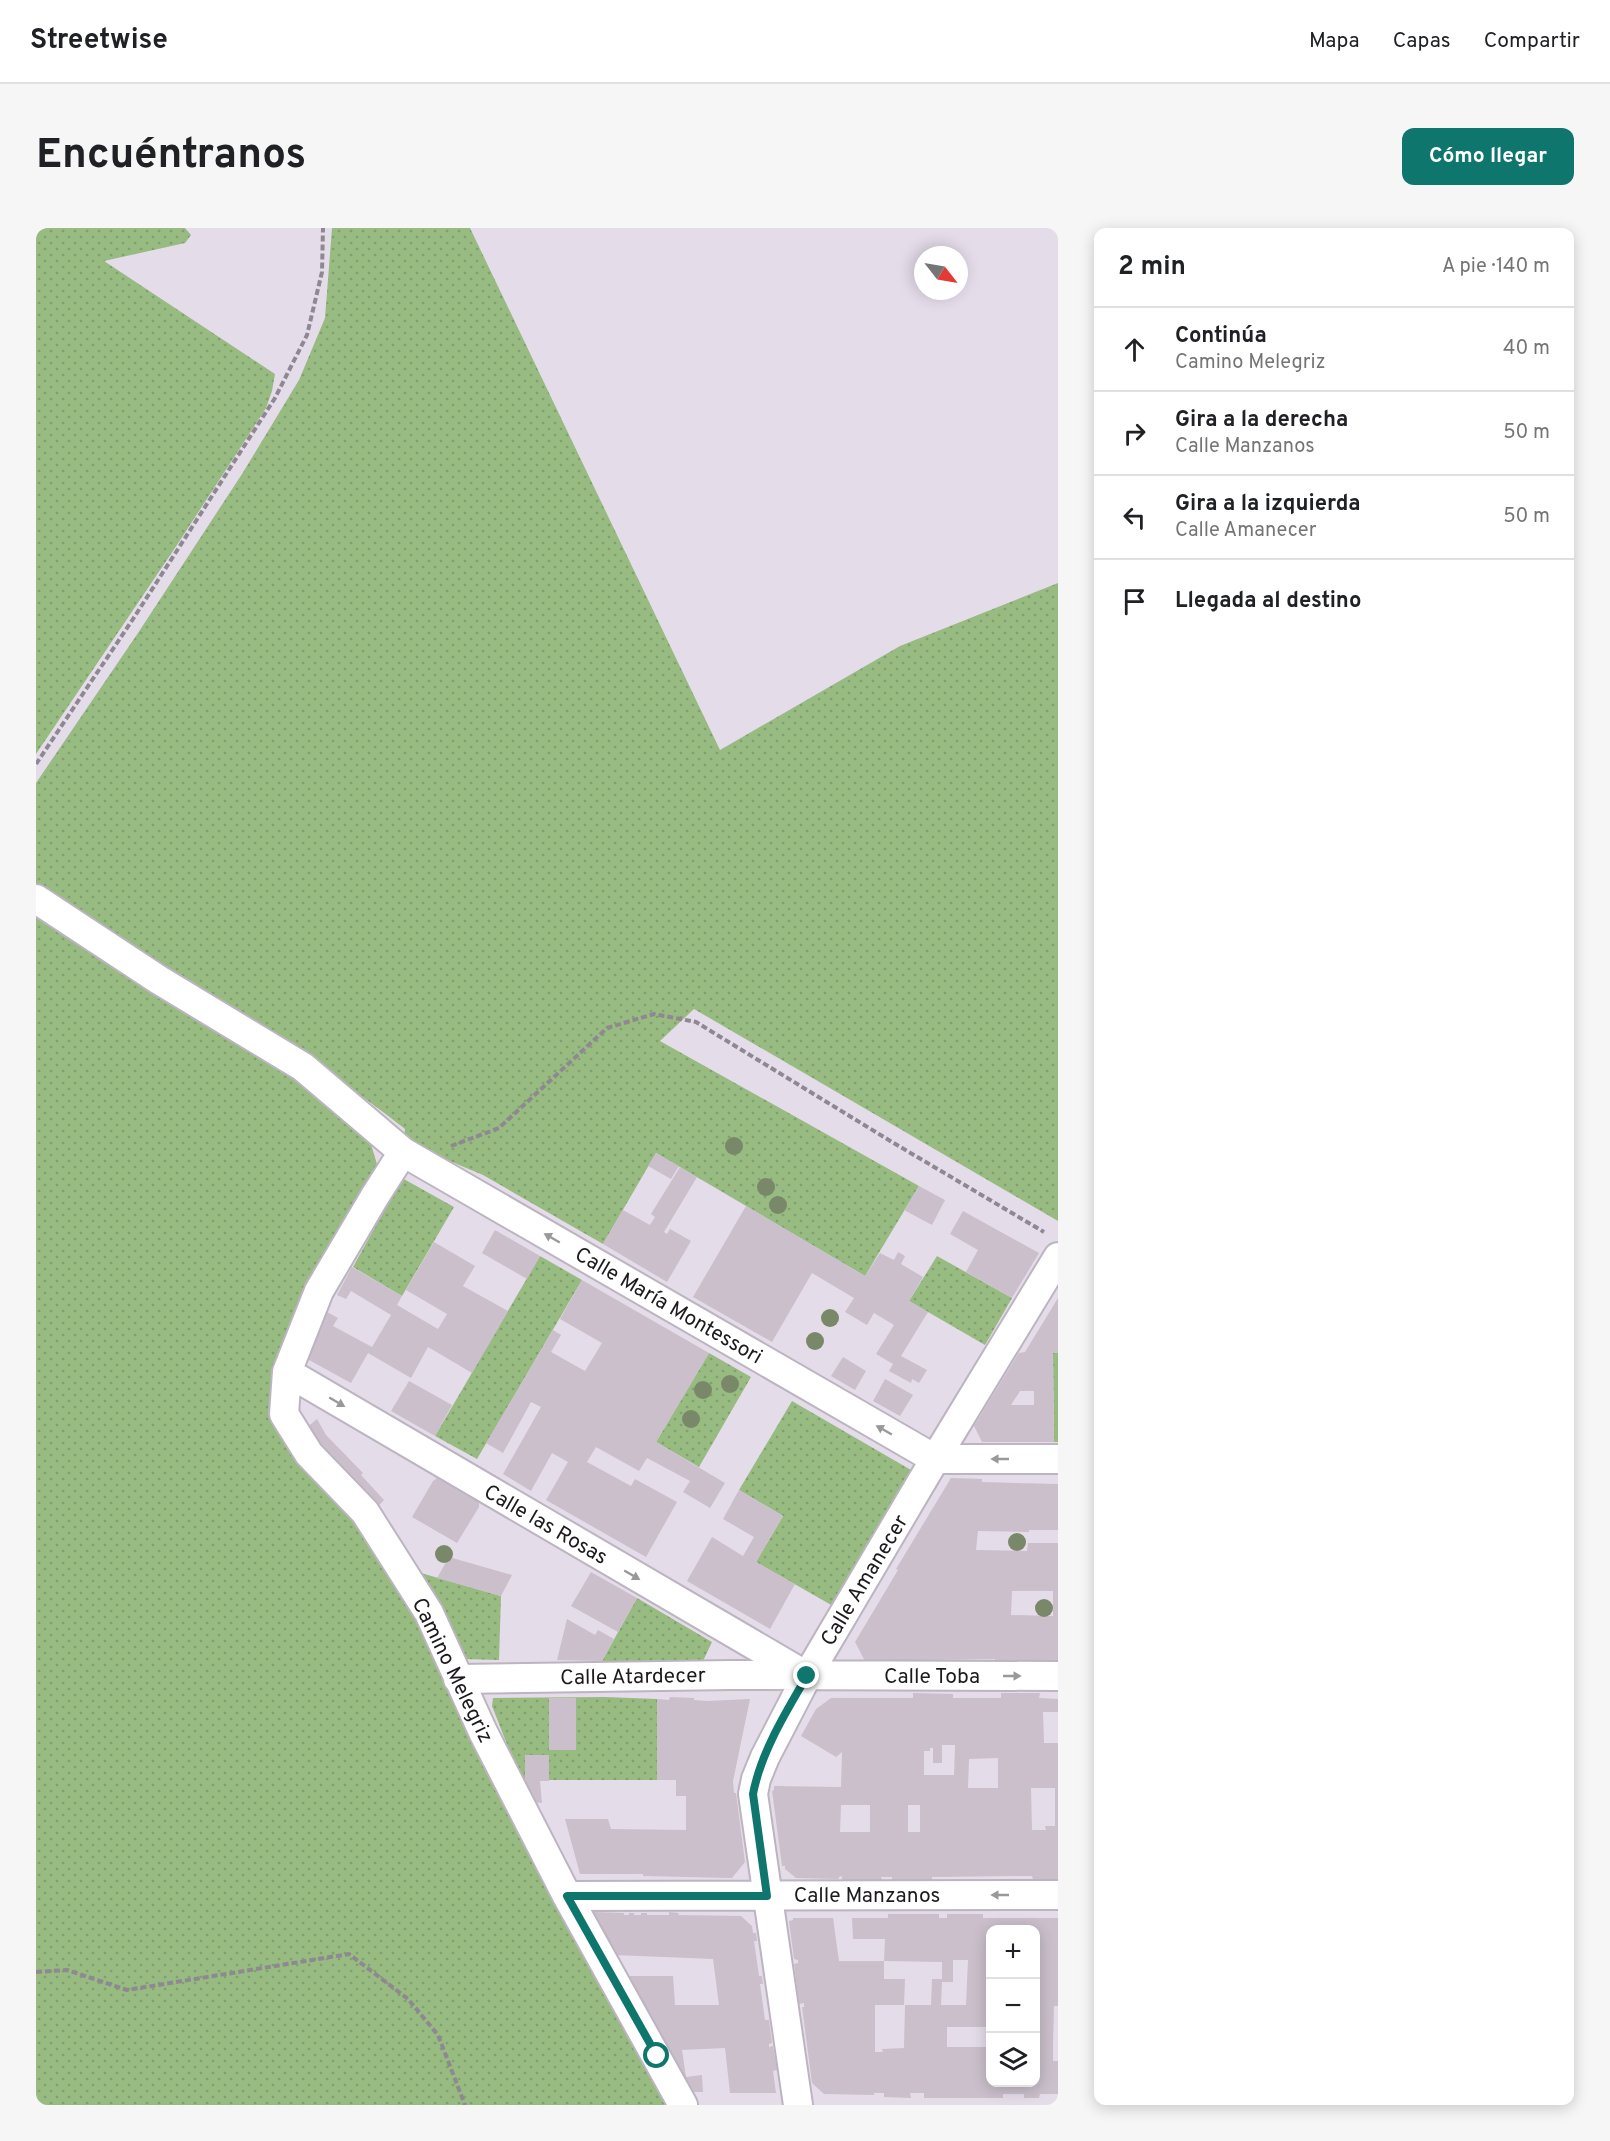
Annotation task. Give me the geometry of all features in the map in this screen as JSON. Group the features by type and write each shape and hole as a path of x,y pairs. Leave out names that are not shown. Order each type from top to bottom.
{"street":[{"name":"Calle María Montessori","path":"36,899 159,980 303,1067 403,1152 935,1459"},
{"name":"Camino Melegriz","path":"403,1152 319,1291 286,1372 284,1414 309,1454 365,1512 429,1613 483,1732 567,1896 683,2105"},
{"name":"Calle Amanecer","path":"798,2105 753,1794 756,1779 807,1676 935,1459 1053,1246"},
{"name":"Calle las Rosas","path":"286,1372 807,1676"},
{"path":"935,1459 1058,1459"},
{"name":"Calle Toba","path":"807,1676 1058,1676"},
{"name":"Calle Atardecer","path":"459,1678 807,1676"},
{"name":"Calle Manzanos","path":"567,1896 1058,1895"}],"path":[{"path":"36,764 133,619 275,398 307,335 322,272 324,228"},
{"path":"403,1152 453,1145 499,1128 607,1028 654,1014 696,1022 892,1142 1053,1246"},
{"path":"36,1972 67,1970 127,1990 349,1954 408,1999 438,2035 465,2105"}],"green space":[{"path":"36,228 185,228 191,235 185,243 104,261 275,374 266,408 36,754"},
{"path":"332,228 470,228 720,750 900,646 1058,583 1058,1221 694,1009 660,1041 919,1186 865,1276 656,1153 603,1244 483,1175 433,1154 404,1137 405,1129 316,1064 224,1003 36,888 36,783 242,474 299,380 325,318"},
{"path":"36,913 307,1082 366,1128 380,1174 277,1410 354,1515 417,1621 512,1805 517,1833 671,2105 36,2105"},
{"path":"402,1178 454,1207 402,1296 353,1267"},
{"path":"540,1256 582,1280 477,1459 435,1436"},
{"path":"937,1256 1012,1298 985,1345 909,1301"},
{"path":"709,1353 751,1377 699,1467 656,1442"},
{"path":"1053,1353 1058,1353 1058,1442 1054,1442"},
{"path":"792,1401 911,1470 833,1606 756,1562 783,1516 739,1490"},
{"path":"414,1571 501,1596 499,1660 462,1659"},
{"path":"637,1598 712,1642 703,1661 602,1661"},
{"path":"493,1698 657,1699 657,1780 521,1780 492,1706"}],"building":[{"path":"656,1153 679,1166 671,1179 648,1166"},
{"path":"680,1167 697,1177 664,1232 667,1234 670,1229 691,1241 667,1282 603,1244 623,1210 650,1225 655,1217 651,1214"},
{"path":"919,1186 945,1200 932,1225 904,1210"},
{"path":"746,1206 865,1276 880,1253 894,1260 898,1252 905,1256 901,1264 923,1277 909,1301 928,1312 901,1356 927,1370 919,1383 912,1379 911,1383 889,1371 893,1364 876,1354 894,1325 874,1313 867,1325 845,1312 854,1298 812,1273 772,1342 693,1297"},
{"path":"963,1211 1039,1253 1012,1298 966,1272 978,1250 950,1234"},
{"path":"495,1230 540,1256 527,1279 482,1253"},
{"path":"434,1242 475,1266 463,1286 508,1311 472,1373 428,1347 411,1378 368,1353 351,1383 309,1360 305,1351 327,1312 338,1318 333,1326 372,1347 391,1315 351,1291 346,1299 337,1295 352,1267 402,1296 397,1305 438,1329 447,1314 406,1290"},
{"path":"582,1280 709,1353 656,1442 725,1483 710,1508 683,1492 690,1481 647,1458 639,1471 596,1447 587,1462 631,1486 635,1479 677,1502 646,1557 546,1500 568,1462 552,1453 531,1491 503,1474 541,1407 531,1402 503,1453 486,1443 553,1330 561,1335 551,1352 585,1371 602,1343 560,1319"},
{"path":"1058,1298 1058,1353 1053,1353 1054,1442 982,1442 974,1426 1019,1353 1025,1352","holes":["1020,1391 1034,1391 1034,1405 1011,1405"]},
{"path":"843,1357 866,1371 855,1390 831,1376"},
{"path":"885,1379 913,1395 900,1416 873,1401"},
{"path":"409,1381 452,1405 435,1436 391,1411"},
{"path":"317,1419 326,1435 363,1473 361,1475 384,1500 372,1513 305,1429"},
{"path":"437,1478 479,1502 479,1507 457,1543 412,1517"},
{"path":"951,1478 982,1479 982,1482 1058,1484 1058,1530 978,1531 976,1550 1027,1551 1028,1543 1058,1543 1058,1665 995,1665 995,1659 865,1661 855,1642 898,1570 896,1569","holes":["1012,1591 1053,1591 1053,1616 1011,1615"]},
{"path":"739,1490 783,1516 756,1562 795,1584 770,1629 687,1581 712,1537 743,1556 754,1537 723,1519"},
{"path":"449,1557 512,1575 501,1596 437,1578"},
{"path":"591,1572 637,1598 618,1632 571,1606"},
{"path":"567,1619 595,1635 598,1630 614,1639 602,1661 557,1660"},
{"path":"913,1693 953,1694 953,1698 1001,1698 1001,1693 1040,1693 1039,1698 1058,1699 1058,1712 1043,1712 1044,1743 1058,1743 1058,1879 1011,1876 932,1877 932,1880 892,1881 892,1877 881,1877 882,1881 842,1881 840,1876 838,1879 796,1878 785,1869 785,1866 782,1866 772,1791 774,1786 841,1787 842,1752 836,1757 801,1736 816,1709 831,1698 913,1698","holes":["942,1745 955,1745 954,1775 924,1775 924,1751 930,1751 930,1748 933,1748 933,1763 942,1763","998,1758 998,1788 968,1788 969,1759","1031,1788 1055,1788 1055,1826 1045,1826 1046,1830 1032,1830","841,1805 870,1805 870,1832 840,1832","908,1805 920,1805 920,1832 908,1832"]},
{"path":"670,1697 708,1701 750,1699 733,1781 745,1862 732,1878 580,1874 565,1819 608,1819 611,1829 686,1830 686,1796 676,1796 676,1780 657,1780 657,1699 669,1700"},
{"path":"549,1698 576,1698 576,1750 549,1750"},
{"path":"525,1755 549,1755 549,1781 540,1781 542,1803 532,1802 521,1780 525,1780"},
{"path":"593,1912 624,1913 624,1915 647,1913 647,1915 669,1915 669,1912 679,1913 678,1915 741,1916 752,1926 753,1933 756,1933 757,1941 754,1941 759,1976 762,1976 763,1984 760,1984 765,2020 769,2020 772,2043 769,2047 773,2046 777,2070 773,2071 776,2093 730,2093 725,2048 682,2050 686,2077 702,2075 703,2092 687,2092 625,1976 673,1976 675,2005 719,2005 713,1959 614,1955 591,1914"},
{"path":"888,1914 939,1914 939,1918 947,1918 947,1914 983,1914 983,1918 1058,1918 1058,2006 1054,2006 1053,2061 1058,2061 1058,2094 1040,2094 1039,2098 1024,2098 1024,2094 1003,2094 1003,2098 924,2098 924,2093 910,2093 911,2098 884,2097 884,2093 874,2093 874,2095 824,2094 812,2083 802,2007 804,2003 799,2004 794,1964 798,1963 798,1960 794,1959 789,1921 793,1918 833,1918 839,1961 884,1961 885,1939 853,1939 852,1918 888,1918","holes":["953,1960 968,1960 966,2005 941,2005 942,1982 953,1982","884,1961 942,1962 942,1979 932,1979 931,2005 905,2005 904,2048 882,2049 883,2052 875,2052 875,2005 904,2005 905,1979 884,1979"]}],"route":[{"path":"657,2056 567,1896 767,1896 753,1794 765,1757 807,1676"}]}
